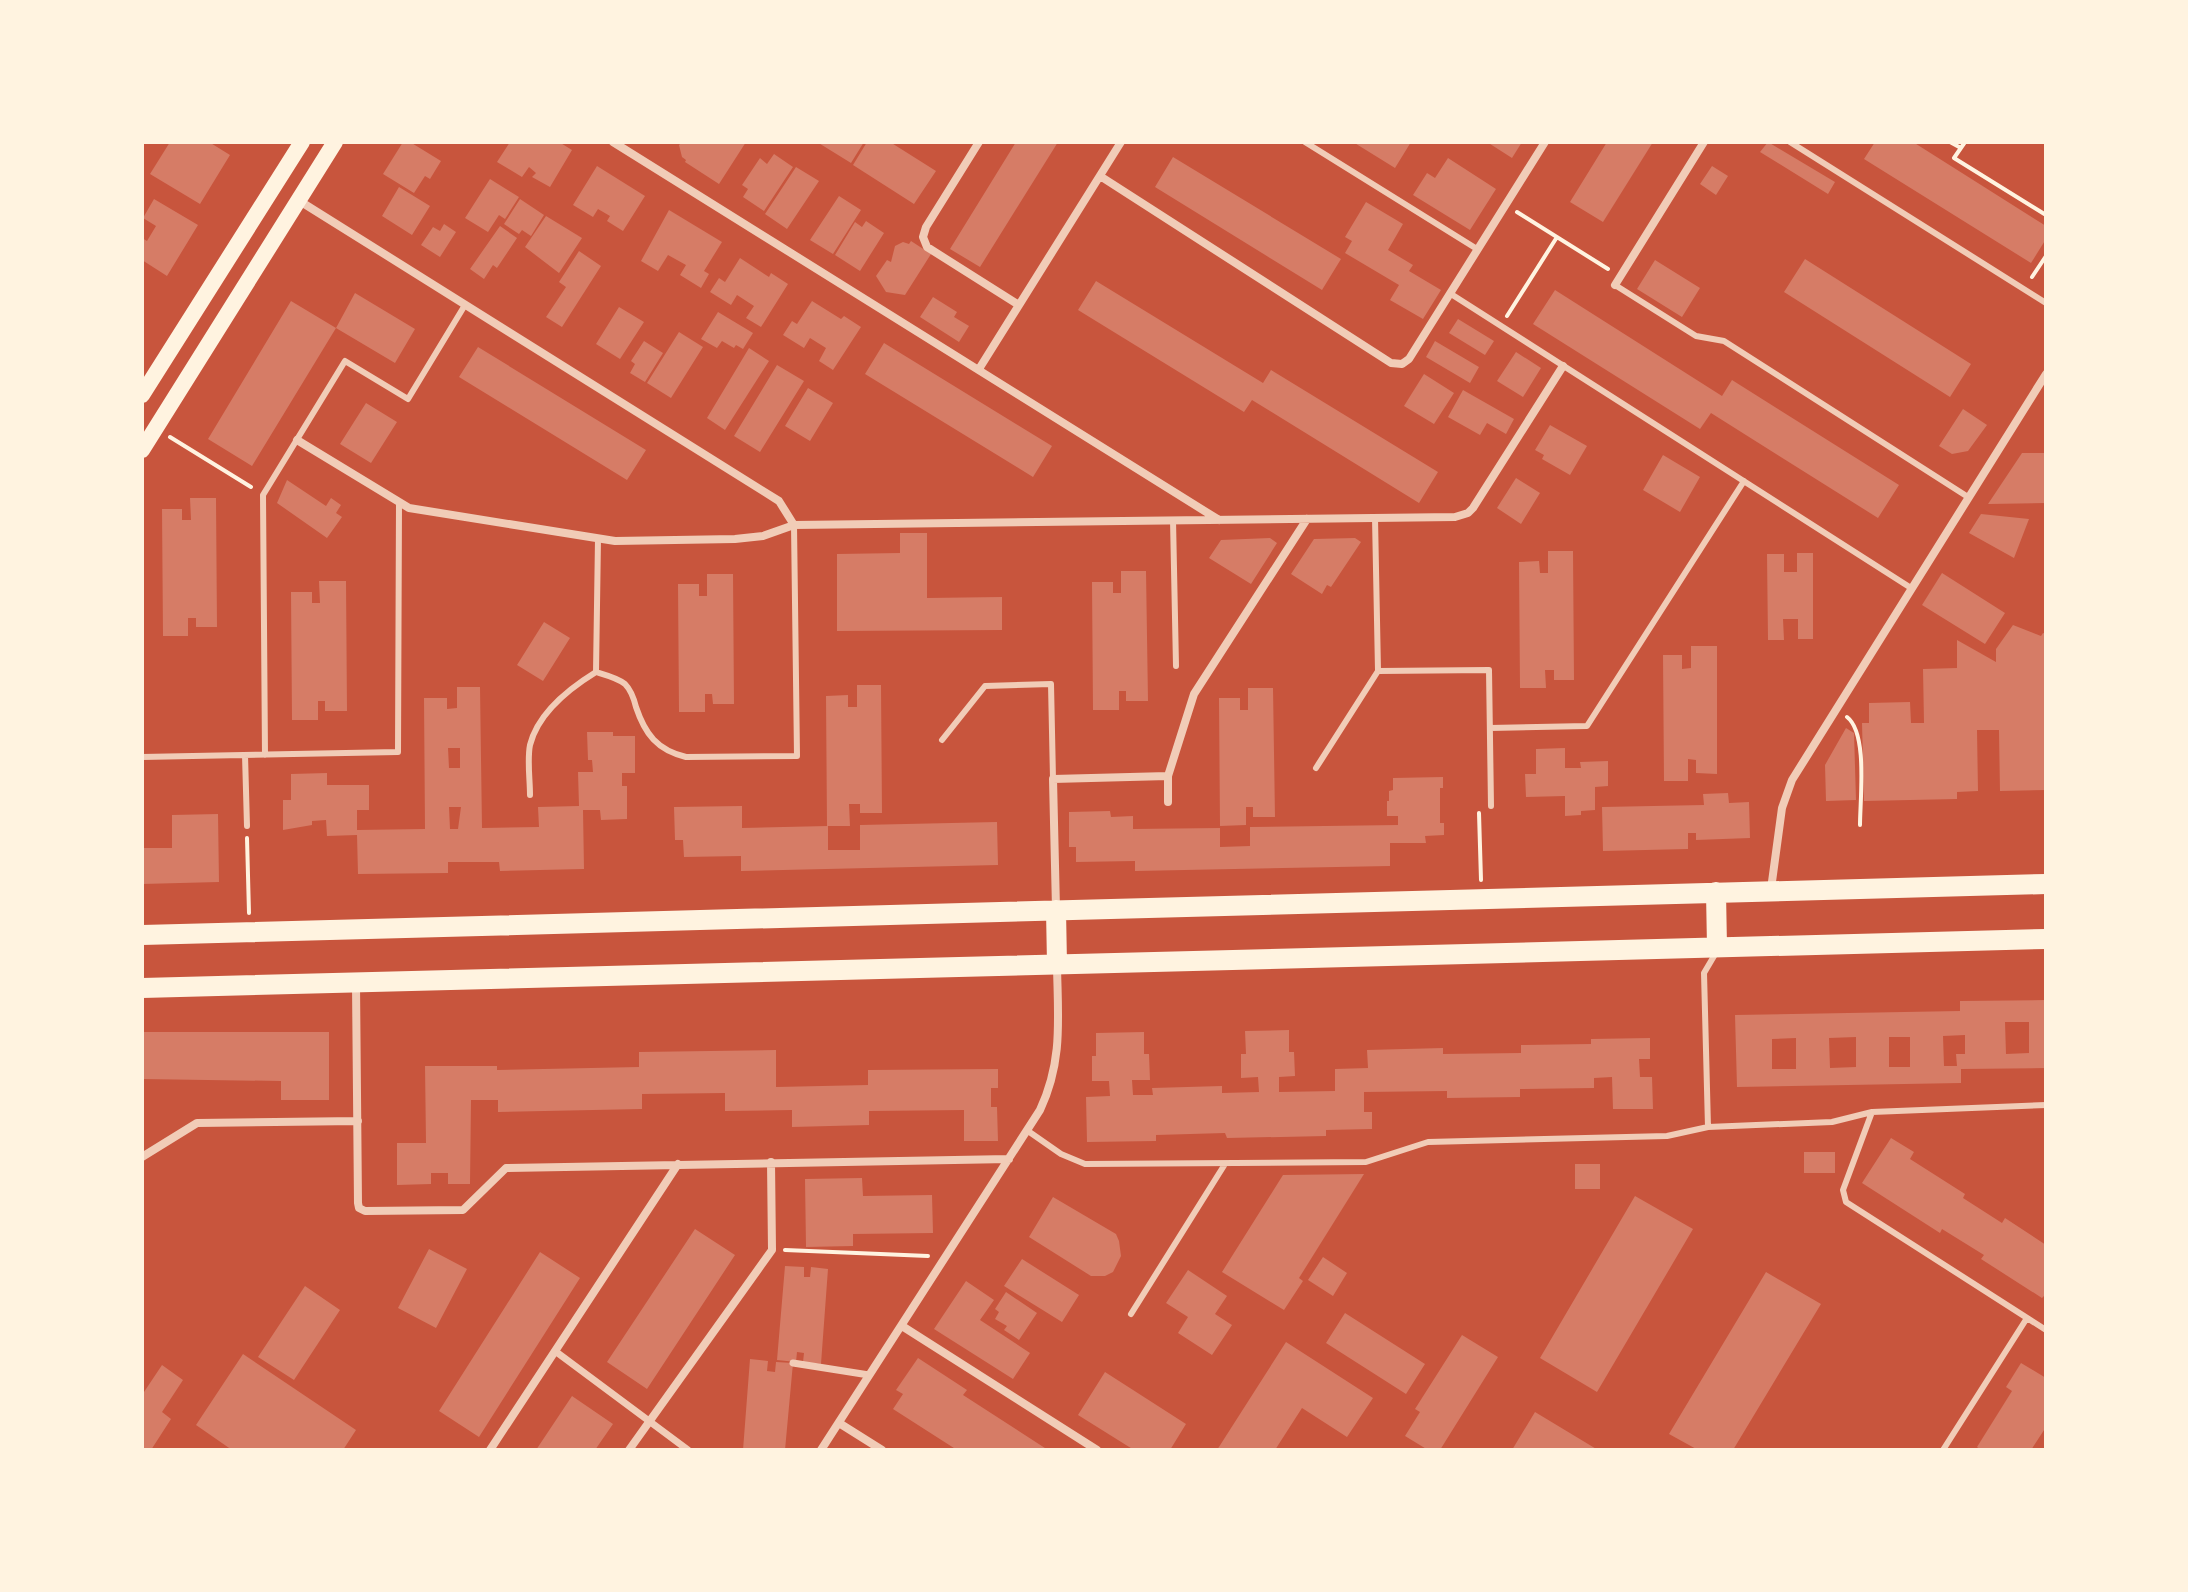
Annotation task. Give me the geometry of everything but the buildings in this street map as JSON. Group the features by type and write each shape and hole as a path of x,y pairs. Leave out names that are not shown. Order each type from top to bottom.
{"main road":[{"path":"142,395 302,142"},
{"path":"142,450 335,142"},
{"path":"142,935 2046,884"},
{"path":"1716,892 1717,947"},
{"path":"1056,910 1057,964"},
{"path":"142,988 2046,939"}],"street":[{"path":"613,142 1219,520"},
{"path":"979,142 926,227 923,237 927,247 1019,305"},
{"path":"979,369 1121,142"},
{"path":"1100,176 1391,363 1402,364 1409,359 1451,294 1545,142"},
{"path":"1617,280 1704,142"},
{"path":"298,200 779,501 794,525"},
{"path":"297,440 409,508 598,539 735,539 763,536 794,525 1455,517 1468,513 1563,366"},
{"path":"1770,891 1778,827 1786,793 1834,710 2046,374"},
{"path":"1168,802 1168,776 1194,694 1307,519"},
{"path":"1056,910 1053,779 1168,776"},
{"path":"821,1450 1028,1131 1049,1092 1059,1047 1057,964"},
{"path":"356,983 358,1203 359,1208 365,1211 463,1210 506,1168 1009,1159"},
{"path":"142,1157 197,1123 358,1121"},
{"path":"629,1450 772,1250 771,1162"},
{"path":"490,1450 678,1164"},
{"path":"902,1326 1097,1450"},
{"path":"555,1351 688,1450"},
{"path":"793,1363 869,1375"},
{"path":"839,1423 882,1450"}],"lane":[{"path":"1305,142 1477,249"},
{"path":"1790,142 2046,303"},
{"path":"1617,280 1696,336 1724,341 1968,497"},
{"path":"1451,294 1911,588"},
{"path":"265,755 263,495 345,361 408,399 465,305"},
{"path":"1490,728 1587,726 1744,481"},
{"path":"142,757 398,752 399,504"},
{"path":"1316,768 1378,671 1375,518"},
{"path":"1173,520 1176,666"},
{"path":"596,672 625,684 631,692 643,729 662,748 675,754 686,757 797,756 794,525"},
{"path":"596,672 598,539"},
{"path":"1378,671 1489,670 1491,806"},
{"path":"530,795 529,748 533,735 564,694 596,672"},
{"path":"942,740 985,686 1051,684 1053,779"},
{"path":"245,755 247,826"},
{"path":"1708,1127 1704,973 1717,947"},
{"path":"1028,1131 1061,1154 1085,1164 1366,1162 1428,1142 1667,1136 1708,1127 1832,1122 1872,1112 2046,1105"},
{"path":"1872,1112 1843,1190 1846,1202 2046,1330"},
{"path":"1131,1314 1225,1164"},
{"path":"1943,1450 2027,1318"}],"path":[{"path":"1950,142 1961,148"},
{"path":"1965,142 1954,158 2046,215"},
{"path":"1505,205 1617,280"},
{"path":"1501,326 1557,237"},
{"path":"2025,289 2046,256"},
{"path":"156,428 263,495"},
{"path":"1834,710 1851,720 1859,740 1860,825"},
{"path":"1481,899 1479,807 1491,806"},
{"path":"247,826 249,932"},
{"path":"772,1250 946,1256"}]}
